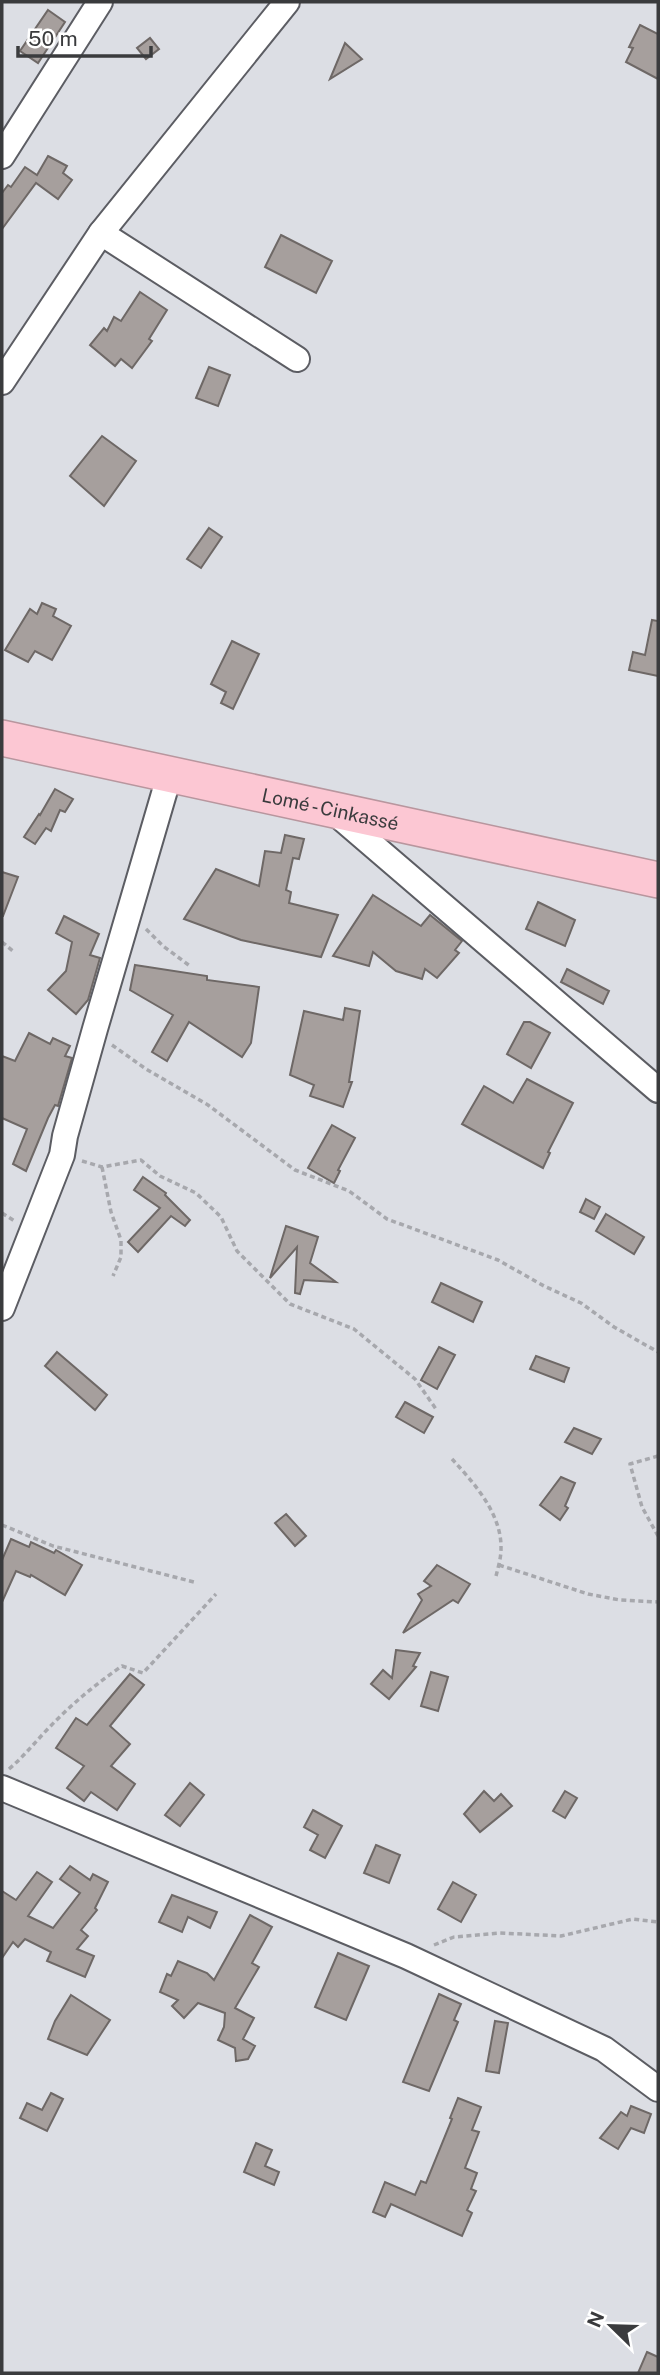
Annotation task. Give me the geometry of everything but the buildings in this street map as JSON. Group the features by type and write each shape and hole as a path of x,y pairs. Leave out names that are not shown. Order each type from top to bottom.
{"highway":[{"name":"Lomé - Cinkassé","path":"2,738 658,880"}],"street":[{"path":"2,156 100,2"},
{"path":"2,382 101,233 287,2"},
{"path":"101,233 298,359"},
{"path":"2,1308 62,1155 95,1029 170,773"},
{"path":"331,809 658,1090"},
{"path":"2,1788 405,1956 604,2049 658,2090"}],"path":[{"path":"130,913 163,946 190,966"},
{"path":"2,942 13,951"},
{"path":"95,1029 146,1069 208,1105 295,1170 349,1191 387,1219 498,1260 581,1303 614,1327 658,1352"},
{"path":"62,1155 102,1167 141,1160 160,1176 195,1193 221,1217 236,1251 290,1304 354,1329 415,1380 436,1409"},
{"path":"102,1167 111,1212 121,1240 121,1256 113,1276"},
{"path":"658,1457 630,1464 642,1507 658,1536"},
{"path":"452,1459 478,1487 495,1521 502,1548 496,1576"},
{"path":"2,1525 53,1546 194,1582"},
{"path":"499,1565 588,1594 620,1600 658,1602"},
{"path":"2,1775 26,1755 62,1715 97,1683 122,1666 143,1673 216,1594"},
{"path":"405,1956 454,1937 500,1933 561,1936 632,1919 658,1922"}]}
